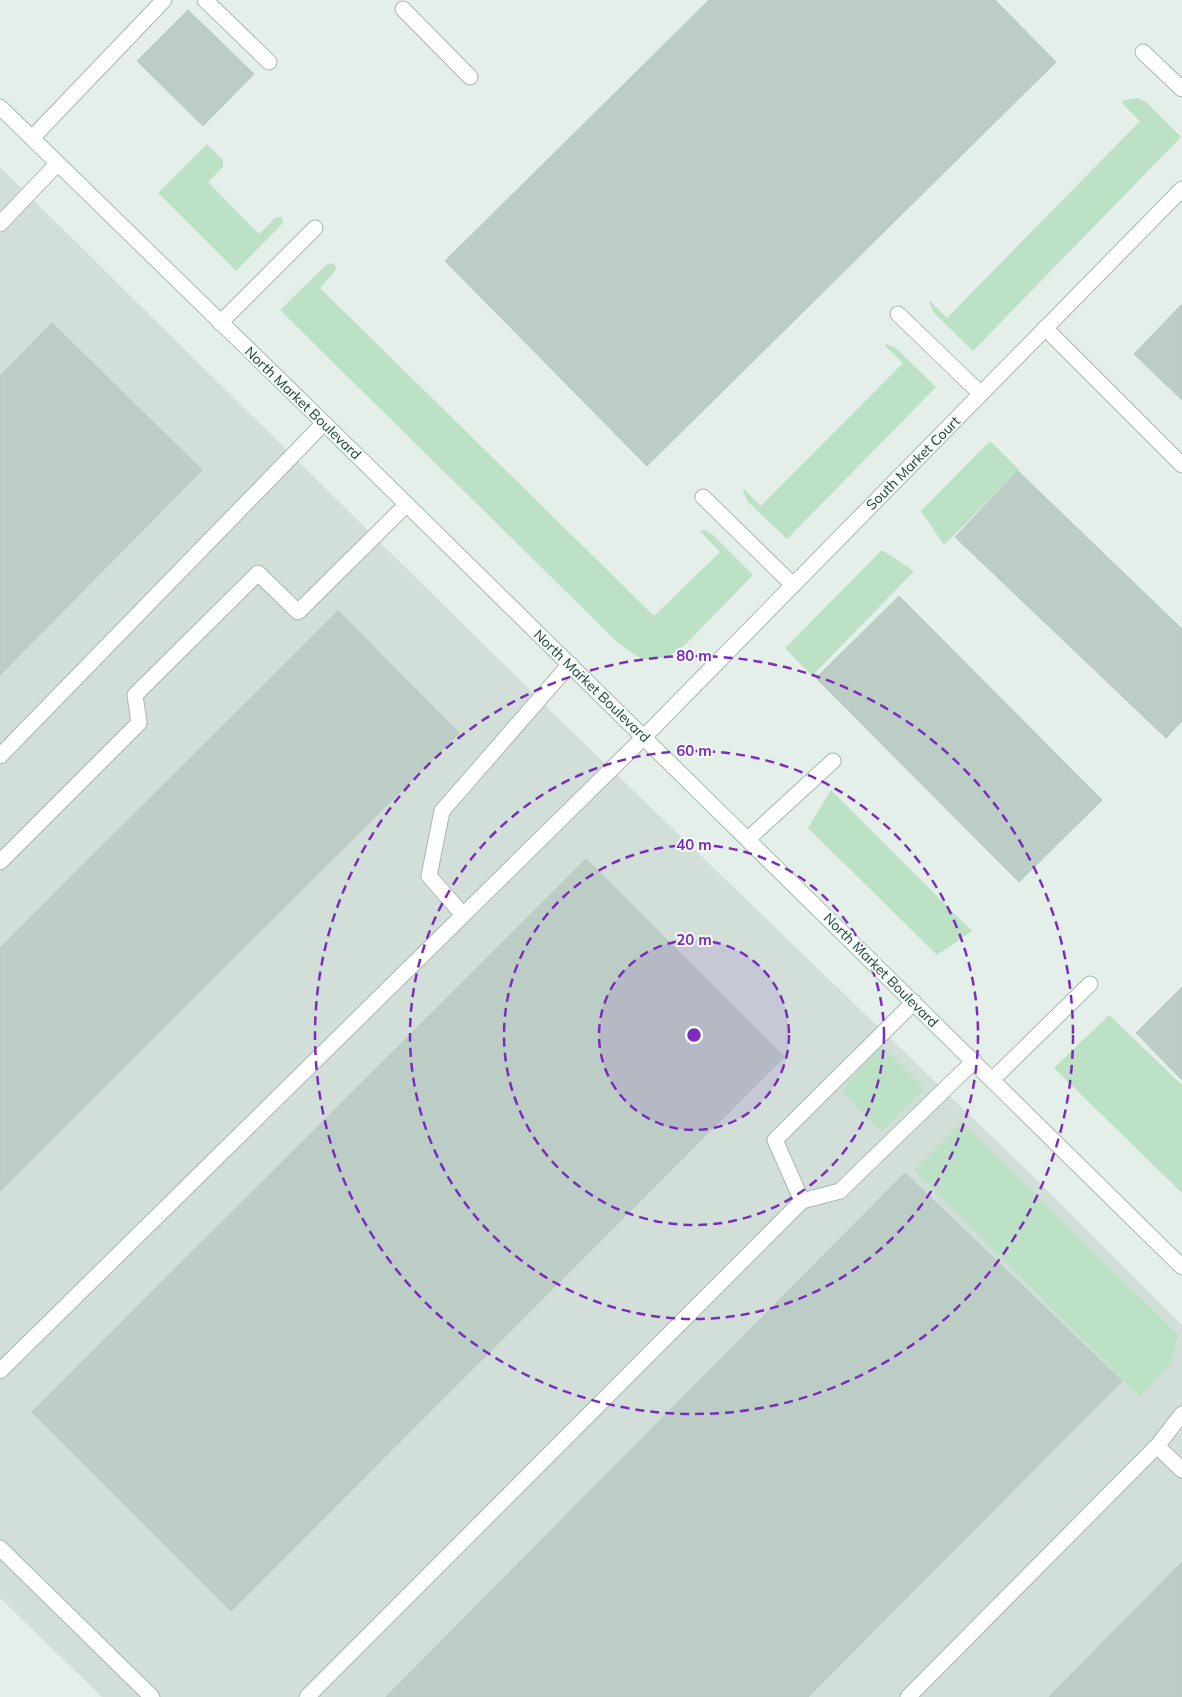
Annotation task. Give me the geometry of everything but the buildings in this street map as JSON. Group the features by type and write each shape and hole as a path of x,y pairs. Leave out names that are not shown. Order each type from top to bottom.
{"main road":[{"path":"32,138 164,0"},
{"path":"205,0 269,62"},
{"path":"403,8 470,77"},
{"path":"1143,52 1182,90"},
{"name":"North Market Boulevard","path":"0,107 407,504 1182,1267"},
{"path":"0,224 57,164"},
{"name":"South Market Court","path":"0,1371 644,737 1182,189"},
{"path":"220,323 316,228"},
{"path":"898,314 981,394"},
{"path":"1045,328 1182,465"},
{"path":"0,756 324,423"},
{"path":"702,497 793,585"},
{"path":"0,862 139,723 136,695 258,573 298,612 407,504"},
{"path":"463,915 429,876 442,810 570,664"},
{"path":"748,839 833,761"},
{"path":"992,1080 1090,984"},
{"path":"802,1201 775,1140 914,1002"},
{"path":"307,1697 802,1201 840,1191 974,1062"},
{"path":"908,1697 1157,1446 1182,1414"},
{"path":"1157,1446 1182,1470"},
{"path":"0,1548 152,1697"}],"shaded area":[{"path":"0,167 555,715 1036,1179 1182,1325 1182,1697 102,1697 0,1598"}],"green space":[{"path":"1138,98 1146,102 1181,137 973,351 934,313 929,302 947,318 1140,121 1122,103 1124,100"},
{"path":"207,144 223,160 223,167 208,182 259,234 276,217 281,217 283,221 236,271 158,193"},
{"path":"332,263 336,267 335,271 320,288 654,616 720,552 700,531 706,530 712,534 753,575 685,645 670,655 654,660 643,659 633,654 617,642 280,310 326,265"},
{"path":"886,344 896,348 936,387 787,539 748,502 743,491 744,489 761,506 903,363 885,346"},
{"path":"990,441 1019,470 944,545 921,511"},
{"path":"882,550 914,571 812,676 785,648"},
{"path":"831,790 972,931 937,955 808,828"},
{"path":"1109,1015 1182,1085 1182,1193 1054,1068"},
{"path":"881,1045 925,1089 881,1132 841,1091"},
{"path":"962,1122 1178,1335 1171,1363 1140,1397 914,1170"}]}
